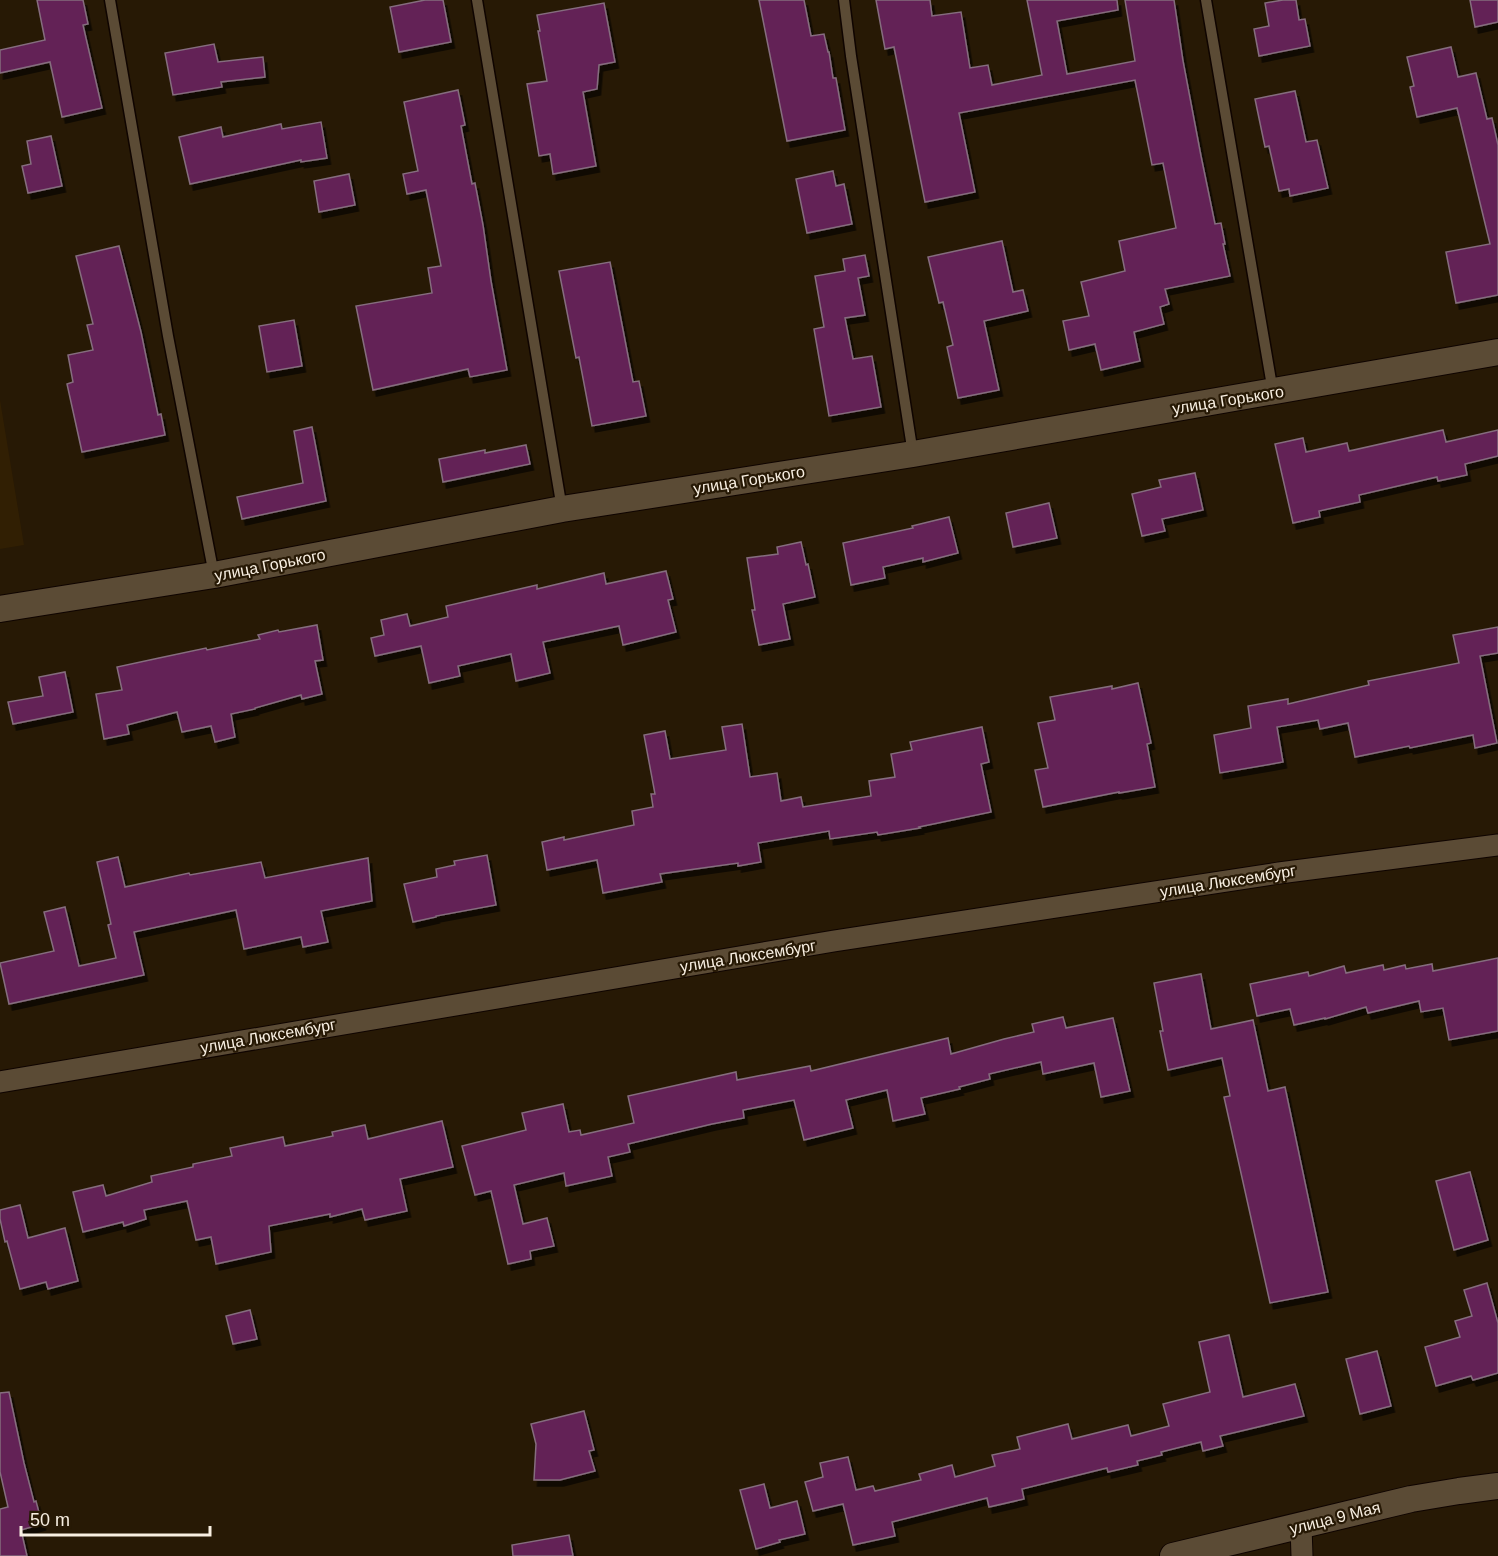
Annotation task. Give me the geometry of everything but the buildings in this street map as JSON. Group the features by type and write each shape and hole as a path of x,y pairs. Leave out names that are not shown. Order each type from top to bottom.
{"street":[{"name":"улица Горького","path":"0,609 214,575 562,509 913,454 1498,352"},
{"name":"улица Люксембург","path":"0,1082 834,941 1280,873 1498,845"},
{"name":"улица 9 Мая","path":"1173,1556 1411,1499 1498,1486"},
{"path":"1301,1526 1302,1556"}],"lane":[{"path":"110,0 168,336 214,575"},
{"path":"477,0 562,509"},
{"path":"844,0 913,454"},
{"path":"1206,0 1273,392"}],"shaded area":[{"path":"0,400 24,545 0,549"}]}
